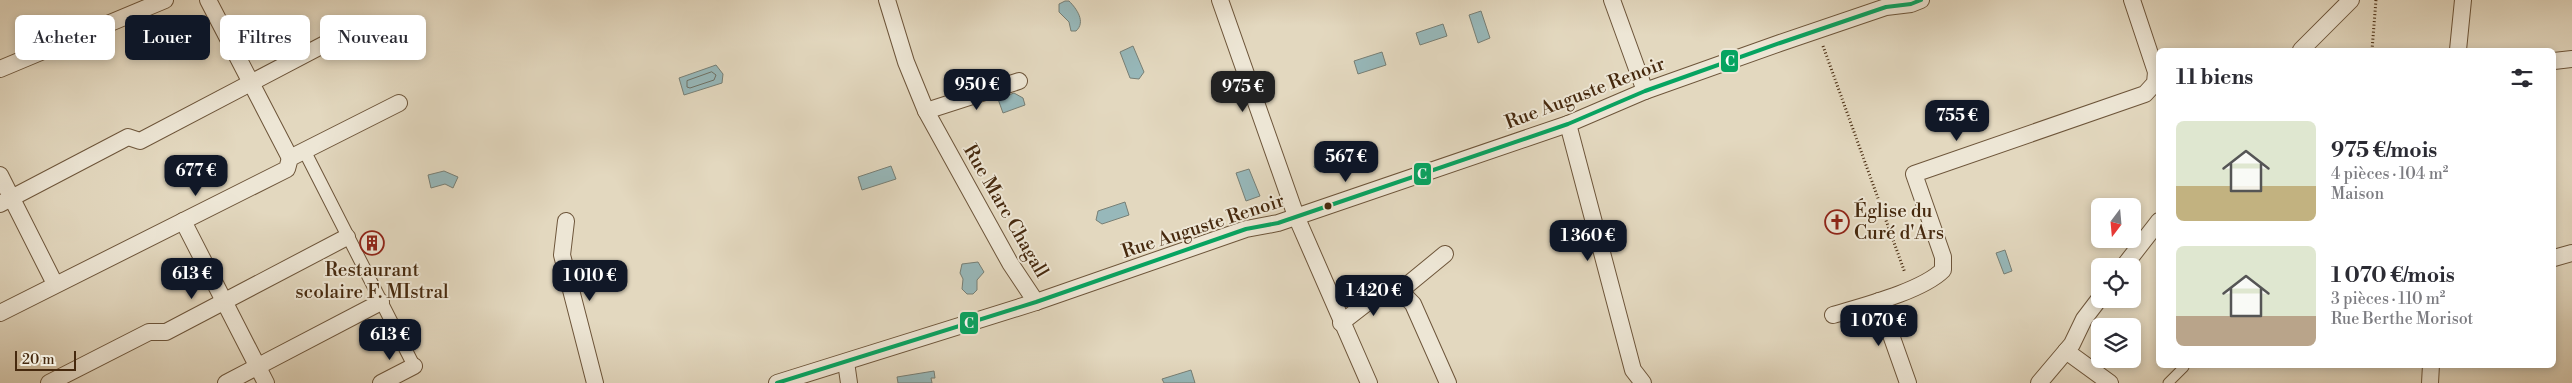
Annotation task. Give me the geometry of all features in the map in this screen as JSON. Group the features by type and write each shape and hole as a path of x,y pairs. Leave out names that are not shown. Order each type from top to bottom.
{"street":[{"path":"0,69 165,0"},
{"path":"208,0 252,81 347,237 414,366 381,383"},
{"name":"Rue Marc Chagall","path":"887,0 906,62 926,111 1010,263 1036,302"},
{"path":"1220,0 1296,216 1368,383"},
{"path":"1612,0 1645,91"},
{"name":"Rue Auguste Renoir","path":"777,383 1036,302 1225,236 1296,216 1568,124 1645,91 1886,7 1911,4 1921,0"},
{"path":"1833,315 1879,300 1935,278 1943,270 1944,257 1914,174 2145,94 2155,83 2156,72 2132,0"},
{"path":"2302,48 2351,0"},
{"path":"2458,48 2462,0"},
{"path":"5,201 128,138 140,141 320,47"},
{"path":"2556,61 2572,59"},
{"path":"926,111 1018,80"},
{"path":"0,313 287,169 298,155 399,103"},
{"path":"1568,124 1633,370 1643,383"},
{"path":"0,175 5,201 55,284"},
{"path":"183,221 266,383"},
{"path":"566,222 562,255 595,383"},
{"path":"2130,258 2156,225"},
{"path":"49,383 149,332 166,332 347,237"},
{"path":"2556,257 2572,253"},
{"path":"1341,323 1381,292 1400,291 1445,254"},
{"path":"1400,291 1413,304 1448,383"},
{"path":"1879,300 1908,383"},
{"path":"226,383 381,302"},
{"path":"2039,383 2066,351 2092,308"},
{"path":"2066,351 2110,383"},
{"path":"846,362 849,383"},
{"path":"2430,383 2431,368"}],"lane":[{"path":"2168,383 2183,368"}],"path":[{"path":"2372,48 2376,0"},
{"path":"1817,31 1910,288"}],"water":[{"path":"1069,1 1079,16 1080,24 1076,31 1071,31 1069,22 1059,12 1059,4"},
{"path":"1481,11 1490,38 1478,43 1469,15"},
{"path":"1443,24 1447,36 1420,45 1416,33"},
{"path":"1133,46 1144,72 1139,79 1130,78 1120,52"},
{"path":"1382,52 1386,65 1358,74 1354,61"},
{"path":"716,65 723,74 722,83 684,95 679,78"},
{"path":"1014,93 1023,98 1025,105 1003,113 998,99"},
{"path":"1339,152 1343,164 1320,172 1314,167 1316,160"},
{"path":"891,166 896,179 862,190 858,177"},
{"path":"1249,169 1260,196 1246,201 1236,173"},
{"path":"444,171 458,177 453,188 445,184 431,188 428,175"},
{"path":"1125,202 1129,215 1102,224 1096,220 1098,211"},
{"path":"2005,250 2012,271 2004,274 1996,253"},
{"path":"978,262 984,272 977,280 977,290 973,294 967,294 962,289 963,279 960,273 962,264"},
{"path":"1191,370 1195,383 1164,383 1162,379"},
{"path":"934,371 935,378 931,378 932,383 898,383 897,377"}],"transit line":[{"name":"C","path":"777,383 1036,302 1246,229 1278,223 1568,124 1645,91 1780,43 1886,7 1911,4 1921,0"}],"place":[{"name":"Église du Curé d'Ars","path":"1837,222"},
{"name":"Restaurant scolaire F. MIstral","path":"372,243"}]}
